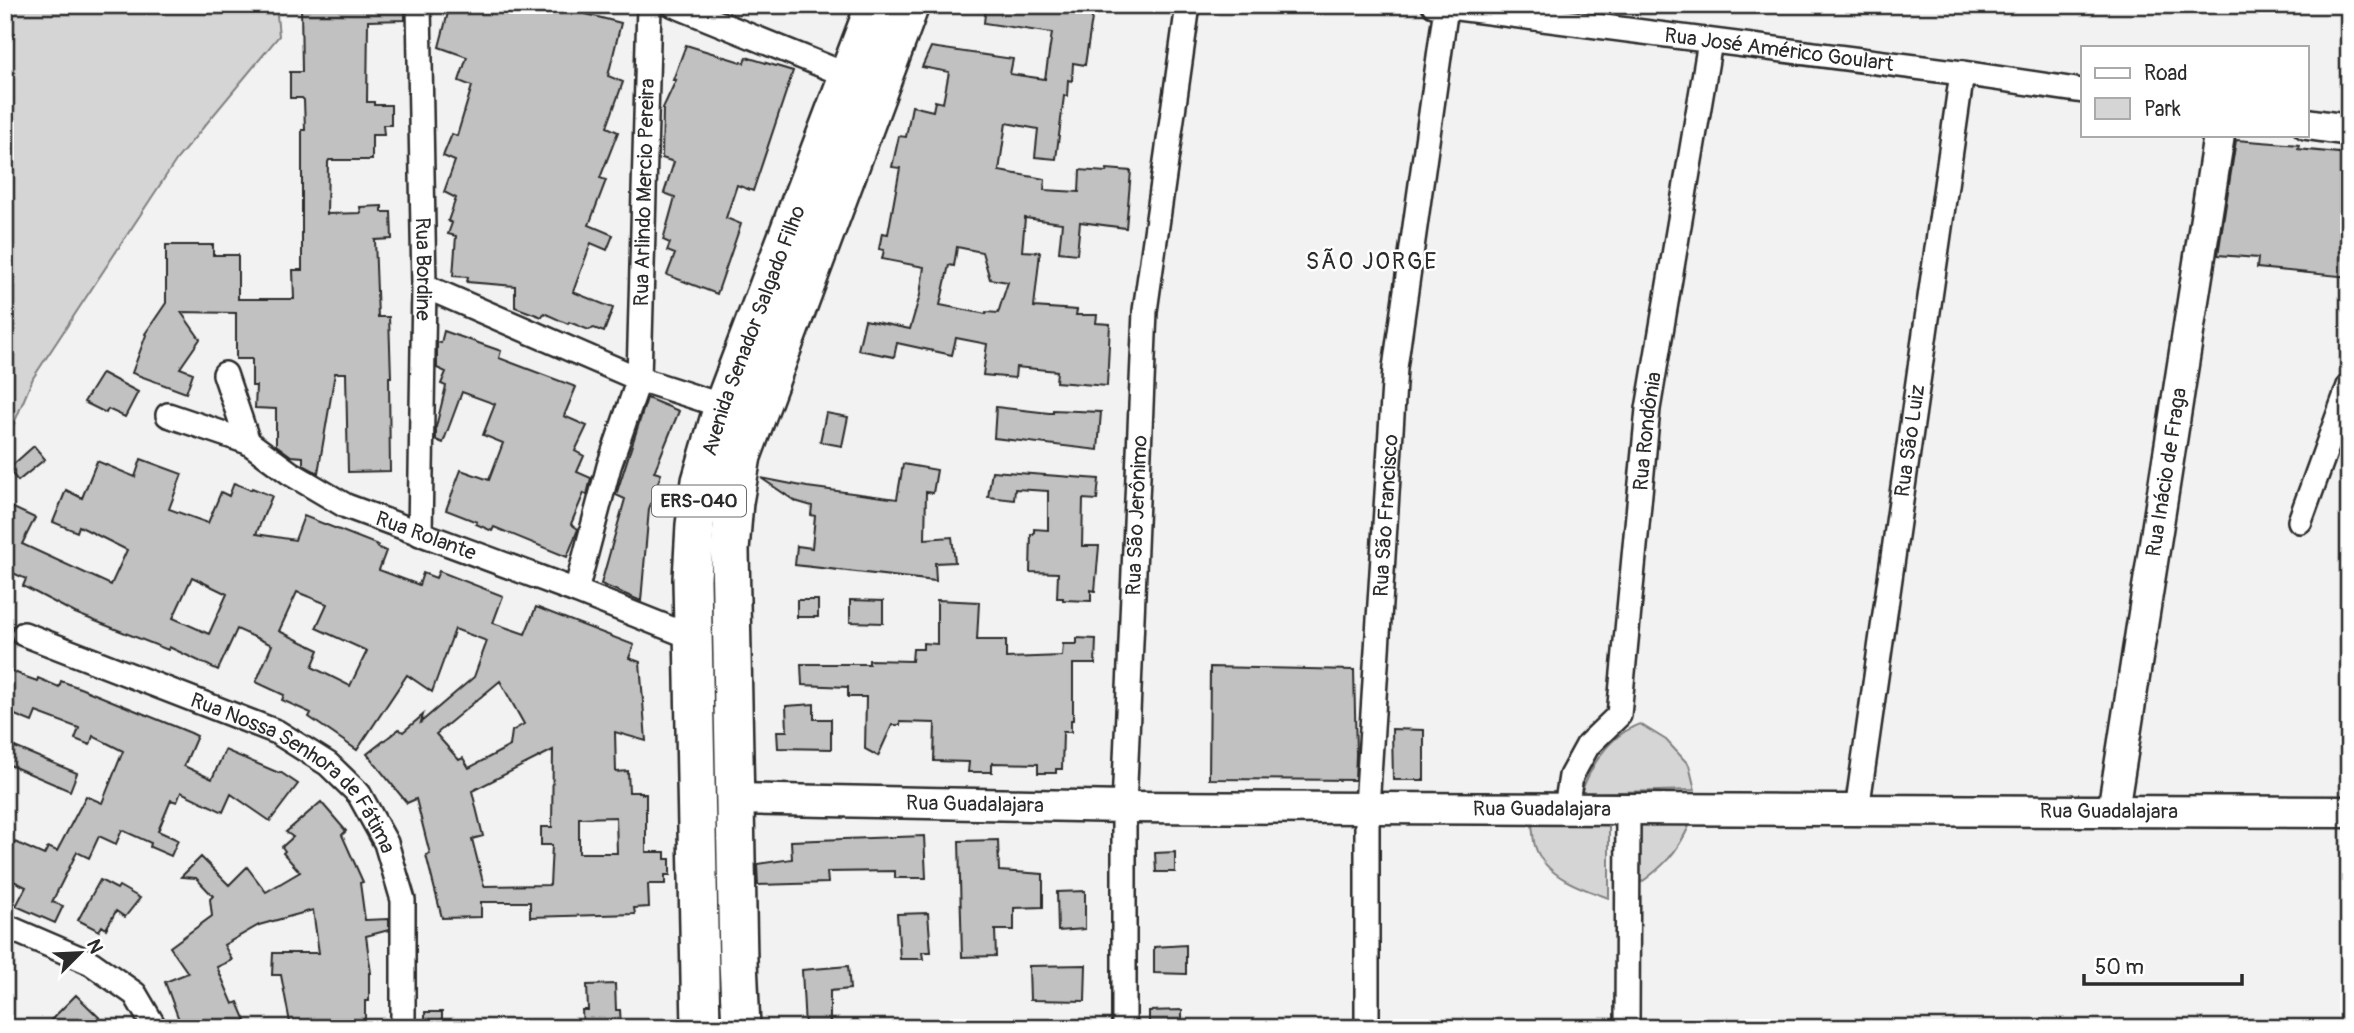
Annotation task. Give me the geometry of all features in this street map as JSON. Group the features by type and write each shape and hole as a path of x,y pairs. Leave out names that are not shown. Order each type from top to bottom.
{"main road":[{"name":"Avenida Senador Salgado Filho","path":"701,1028 692,579 701,481 723,406 876,5"},
{"name":"Avenida Senador Salgado Filho","path":"741,1028 730,550 741,456 910,5"},
{"name":"Avenida Senador Salgado Filho","path":"738,961 760,1028"},
{"name":"Avenida Senador Salgado Filho","path":"686,1028 699,962"}],"street":[{"name":"Rua Bordine","path":"419,5 424,286 420,534"},
{"name":"Rua Arlindo Mercio Pereira","path":"576,591 610,466 639,379 649,5"},
{"path":"674,5 849,76"},
{"name":"Rua São Jerônimo","path":"1124,1028 1124,807 1145,311 1188,5"},
{"name":"Rua José Américo Goulart","path":"1440,6 2081,91"},
{"name":"Rua São Francisco","path":"1367,1028 1367,807 1395,368 1440,6"},
{"name":"Rua Rondônia","path":"1566,808 1571,776 1588,746 1619,715 1648,409 1710,42"},
{"name":"Rua São Luiz","path":"1857,810 1962,73"},
{"path":"2308,124 2349,130"},
{"name":"Rua Inácio de Fraga","path":"2113,811 2219,136"},
{"path":"424,286 639,379 723,406"},
{"path":"225,374 248,442"},
{"path":"2300,521 2349,386"},
{"name":"Rua Rolante","path":"168,415 248,442 290,473 346,506 694,638"},
{"name":"Rua Nossa Senhora de Fátima","path":"24,634 277,732 328,764 359,794 386,842 402,900 403,1028"},
{"name":"Rua Guadalajara","path":"735,799 1124,807 2349,812"},
{"path":"1628,809 1628,1028"},
{"path":"5,926 91,963 135,995 155,1028"}],"green space":[{"path":"5,5 276,5 279,36 177,159 33,378 5,445"},
{"path":"1640,724 1666,740 1689,765 1695,790 1581,793 1590,771 1603,751 1619,735"},
{"path":"1609,822 1609,898 1576,886 1556,874 1540,857 1535,846 1532,824"},
{"path":"1690,824 1669,858 1639,884 1640,825"}],"building":[{"path":"301,5 405,5 405,20 368,21 367,102 374,102 374,105 391,105 391,125 383,125 384,135 372,135 372,160 328,162 327,214 361,213 360,207 382,206 382,212 391,212 392,239 375,240 378,317 389,317 390,471 348,472 346,373 335,373 318,473 303,465 303,457 291,456 276,445 276,409 255,408 256,386 252,386 252,359 236,359 236,313 181,312 200,339 180,368 193,373 186,393 132,373 145,334 166,303 166,245 213,245 213,255 238,255 238,299 294,299 293,270 302,270 302,130 305,130 304,100 290,98 290,72 302,72"},
{"path":"450,5 562,5 621,23 608,76 623,82 607,127 618,132 600,178 606,180 589,225 613,235 607,250 591,243 573,292 613,308 604,332 594,328 589,330 569,322 568,324 544,313 542,317 515,307 515,286 467,282 468,277 453,276 456,236 448,234 452,223 448,221 456,198 444,192 455,161 443,156 452,134 457,136 472,86 459,81 467,57 439,47"},
{"path":"986,5 1094,5 1085,65 1073,63 1072,81 1068,80 1067,96 1064,96 1056,159 1035,157 1038,129 1006,123 999,171 1045,179 1044,190 1079,192 1080,170 1131,171 1126,228 1080,222 1077,254 1059,252 1062,223 1025,218 1022,251 1040,252 1034,307 1077,310 1076,315 1097,315 1096,323 1110,324 1107,386 1056,382 1057,371 1016,367 1015,378 983,375 987,344 956,338 952,355 897,343 894,357 858,350 865,320 910,329 920,295 924,267 882,259 884,250 879,249 882,233 888,234 900,168 892,167 899,136 906,137 912,106 933,111 935,101 943,103 949,72 922,67 931,47 1013,59 1010,74 1045,79 1052,33 984,23","holes":["957,247 982,252 990,279 1008,282 998,313 986,314 940,305 949,265 954,266"]},
{"path":"686,45 744,63 746,57 793,71 753,191 737,185 726,218 741,224 717,294 667,275 675,254 667,251 670,243 663,240 675,197 664,193 674,162 662,158 663,108 676,80 673,80"},
{"path":"2236,140 2299,145 2298,149 2349,154 2349,277 2257,268 2258,258 2218,255"},
{"path":"444,331 501,351 499,358 576,387 564,416 587,426 575,451 584,456 577,472 591,478 587,495 584,493 571,524 578,529 567,557 494,527 492,531 446,510 461,470 489,480 503,443 483,435 495,404 462,392 443,443 436,440 436,427 446,386 441,384 446,372 437,368 437,342 441,343"},
{"path":"102,373 138,392 125,417 108,409 106,413 84,402"},
{"path":"647,398 679,411 654,472 661,474 649,509 641,601 601,584 625,499 616,495"},
{"path":"996,407 1049,413 1053,413 1053,410 1101,412 1098,450 994,438"},
{"path":"826,413 848,417 842,446 820,442"},
{"path":"34,446 45,459 18,481 8,469"},
{"path":"141,459 182,474 169,509 208,523 221,492 229,496 234,483 251,490 252,488 272,496 256,534 295,540 304,516 378,545 377,547 386,551 379,570 419,585 423,573 436,578 439,571 503,596 493,623 525,634 536,607 634,645 629,658 640,662 646,741 615,732 616,772 628,771 629,792 646,794 646,852 665,852 665,859 670,859 670,875 665,875 665,884 648,884 649,907 634,908 635,914 530,917 530,902 481,902 481,917 442,918 426,855 430,854 416,799 407,803 367,754 399,729 403,732 423,715 421,722 474,677 487,641 455,629 432,692 407,675 357,750 309,717 311,713 282,700 284,695 256,682 272,645 237,629 218,670 169,647 168,650 75,613 23,586 26,579 9,571 5,580 5,536 8,537 11,530 5,527 5,504 35,518 22,544 111,585 127,550 79,526 77,532 53,522 66,490 82,498 97,461 135,477","holes":["192,577 227,594 209,634 173,618","297,592 327,604 316,628 367,651 350,686 312,667 319,650 279,631","500,681 524,724 512,731 510,746 469,768 463,758 459,760 436,734","553,750 552,827 541,827 541,845 552,845 550,885 484,886 472,839 483,836 472,791","616,817 617,853 579,853 579,818"]},
{"path":"903,464 937,470 933,493 926,492 925,539 952,537 955,562 935,563 936,581 795,565 797,546 812,548 815,516 811,515 812,506 795,501 761,478 897,499"},
{"path":"992,471 1099,479 1097,500 1083,499 1082,546 1099,546 1095,591 1091,590 1091,601 1057,598 1058,573 1030,572 1031,534 1034,534 1034,529 1048,530 1048,491 1015,489 1014,500 988,497"},
{"path":"797,600 818,600 818,617 797,617"},
{"path":"850,600 883,601 883,623 850,622"},
{"path":"937,600 979,602 977,640 1006,640 1006,658 1062,656 1063,644 1077,644 1077,638 1096,639 1095,664 1073,664 1073,720 1071,732 1063,732 1062,769 1056,769 1056,773 1038,773 1038,764 992,763 992,772 968,772 969,762 934,761 935,723 900,722 900,725 892,725 878,756 865,749 866,697 848,697 848,687 802,685 801,664 869,664 869,660 912,661 913,649 923,649 923,643 937,644"},
{"path":"1210,667 1354,670 1355,780 1209,779"},
{"path":"5,668 59,687 61,681 197,736 184,766 212,779 225,750 280,772 298,784 270,821 231,794 223,812 181,792 177,802 171,800 158,831 178,840 171,856 150,847 151,843 122,830 116,844 99,836 89,858 77,852 52,902 63,906 55,923 16,906 26,887 5,877 5,862 15,842 44,855 48,847 57,851 86,796 102,803 123,751 93,736 90,745 75,739 79,728 36,712 32,722 5,711"},
{"path":"814,704 814,719 831,719 831,749 778,748 777,731 787,731 786,706"},
{"path":"1392,729 1424,730 1424,780 1393,780"},
{"path":"5,743 77,773 70,791 5,763"},
{"path":"321,802 346,831 342,835 363,882 360,883 365,920 389,919 389,930 366,936 371,973 369,1001 365,1001 365,1028 291,1028 281,975 272,975 273,953 319,953 313,910 259,925 224,945 232,960 217,967 233,1004 238,1002 249,1028 182,1028 165,982 188,973 170,947 212,916 210,899 213,896 196,878 181,877 201,857 229,885 247,867 266,892 300,872 283,853 285,851 282,847 293,837 286,832"},
{"path":"924,836 926,878 895,878 895,871 827,872 828,883 758,885 757,864 792,859 791,841"},
{"path":"998,840 999,871 1043,874 1043,907 1014,908 1014,930 995,930 996,956 962,957 959,841"},
{"path":"1175,852 1175,872 1156,872 1155,853"},
{"path":"100,880 117,889 119,886 140,898 125,917 116,911 106,929 102,926 99,931 78,920"},
{"path":"1085,891 1085,929 1058,931 1057,892"},
{"path":"928,913 931,952 922,952 923,959 900,959 897,914"},
{"path":"1186,945 1186,974 1154,973 1154,947"},
{"path":"1086,965 1085,1001 1030,1000 1029,966"},
{"path":"848,966 850,989 830,991 830,1028 805,1028 802,970"},
{"path":"615,984 616,1010 620,1010 621,1026 583,1028 582,1010 588,1010 587,985"},
{"path":"76,995 110,1028 43,1028"},
{"path":"1182,1010 1182,1028 1149,1028 1149,1011"},
{"path":"425,1012 442,1012 442,1028 425,1028"}],"district":[{"name":"SÃO JORGE","path":"1372,261"}]}
